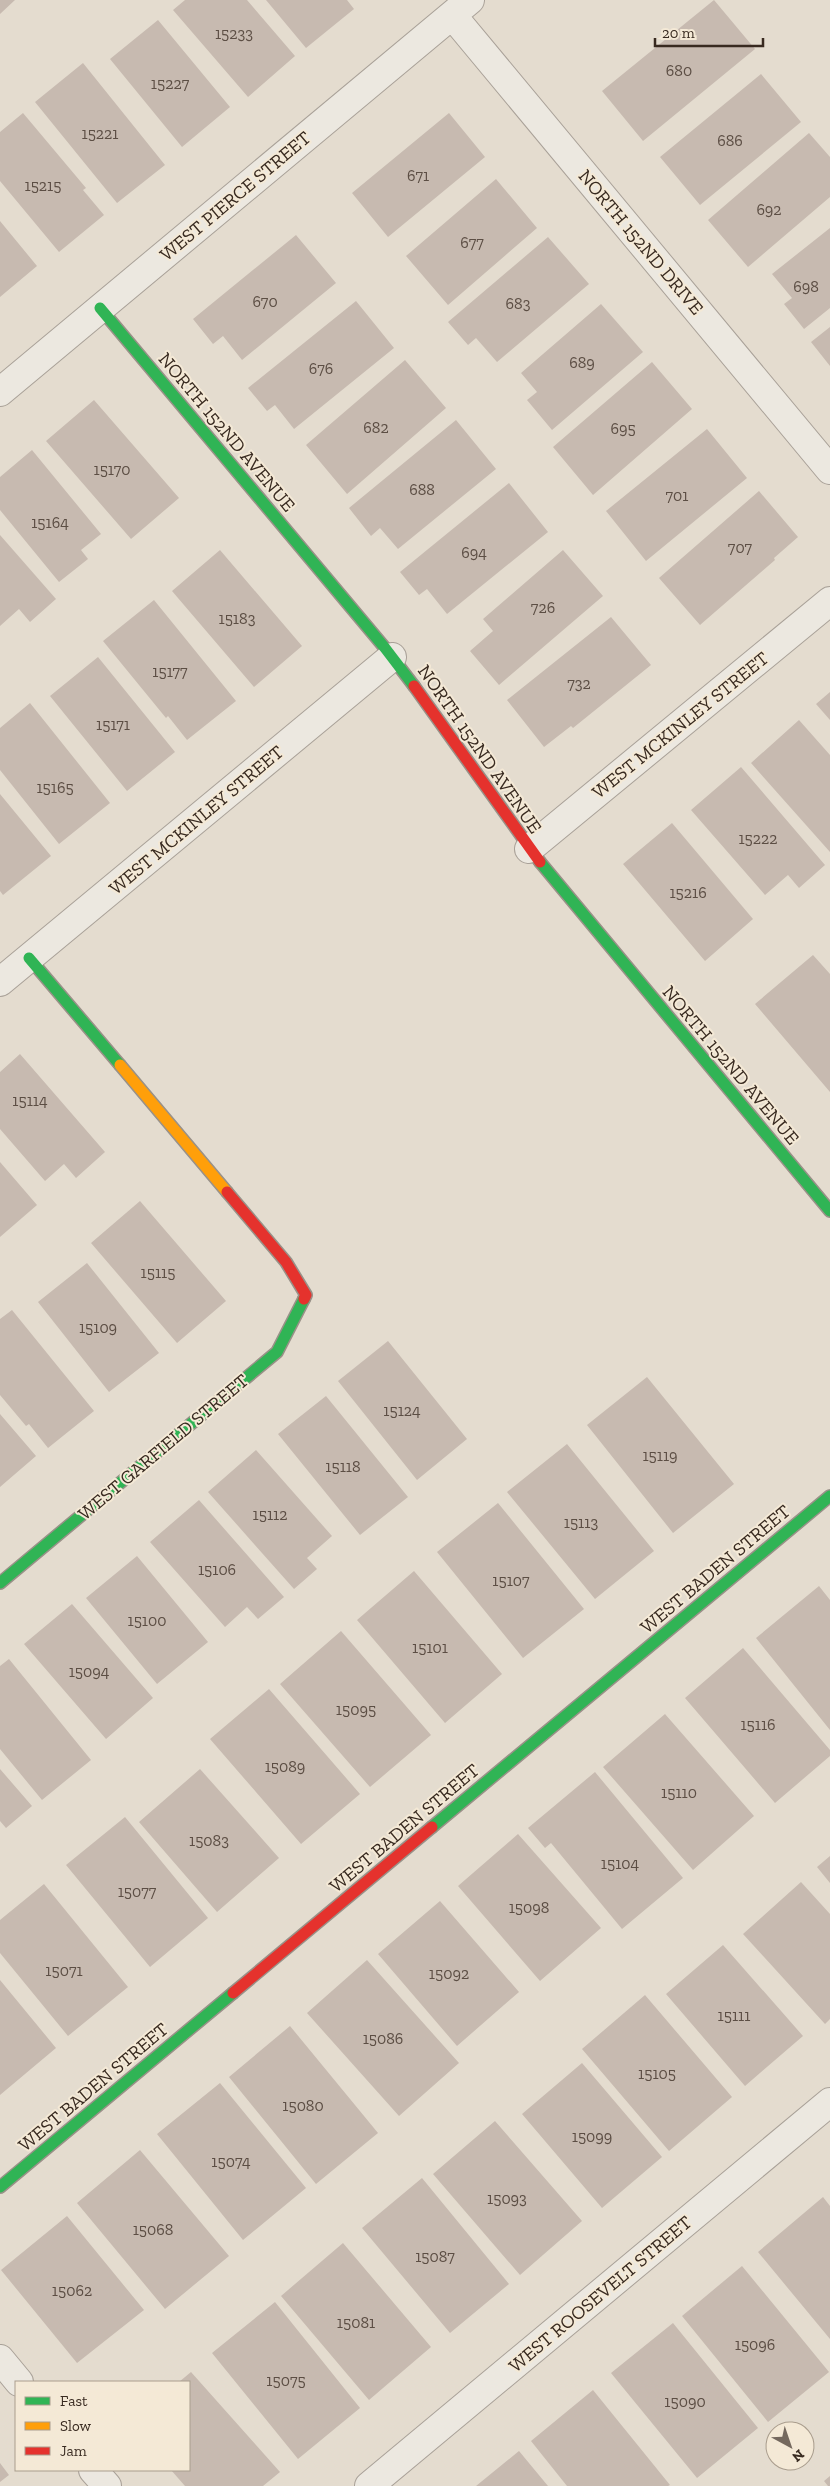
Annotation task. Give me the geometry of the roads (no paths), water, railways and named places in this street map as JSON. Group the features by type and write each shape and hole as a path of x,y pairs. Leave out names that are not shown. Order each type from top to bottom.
{"street":[{"name":"WEST PIERCE STREET","path":"0,392 461,7"},
{"name":"NORTH 152ND DRIVE","path":"461,7 830,470"},
{"name":"NORTH 152ND AVENUE","path":"100,308 392,657 466,757 529,849 829,1208"},
{"name":"WEST MCKINLEY STREET","path":"529,849 830,601"},
{"name":"WEST MCKINLEY STREET","path":"0,982 392,657"},
{"name":"WEST GARFIELD STREET","path":"0,1583 277,1352 306,1295 286,1262 29,958"},
{"name":"WEST BADEN STREET","path":"0,2187 830,1496"},
{"name":"WEST ROOSEVELT STREET","path":"369,2486 830,2102"},
{"path":"0,2359 18,2381"},
{"path":"94,2471 107,2486"}]}
